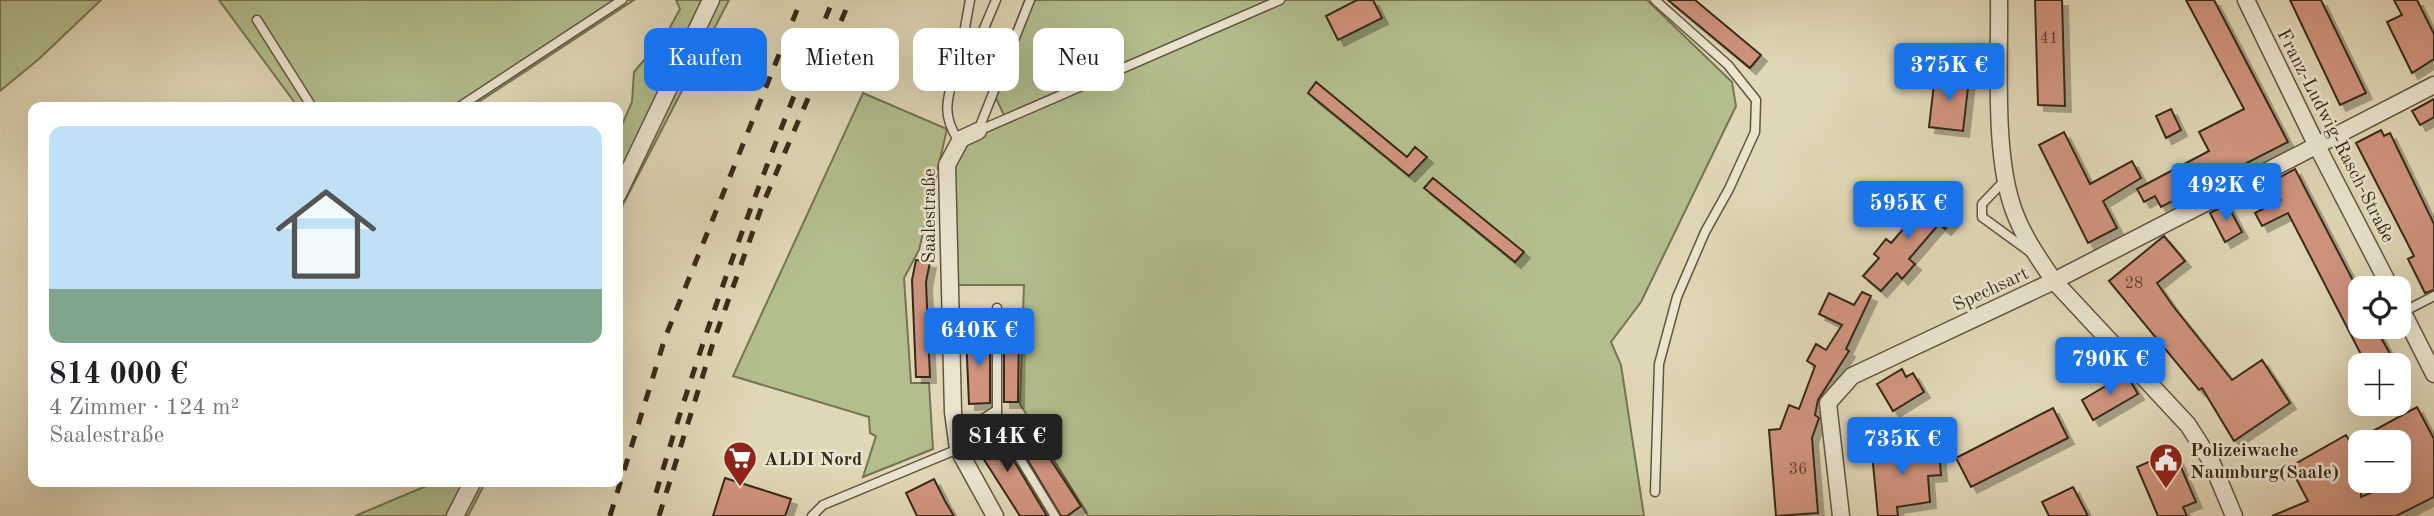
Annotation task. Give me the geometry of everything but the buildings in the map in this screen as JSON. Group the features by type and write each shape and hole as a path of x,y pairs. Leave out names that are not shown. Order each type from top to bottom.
{"street":[{"path":"623,184 711,0"},
{"name":"Spechsart","path":"1840,516 1828,403 1852,376 2054,281 2038,258 2013,210 2001,122 1999,0"},
{"name":"Franz-Ludwig-Rasch-Straße","path":"2246,0 2384,276"},
{"path":"2234,516 2211,461 2188,425 2054,281 2434,85"},
{"path":"959,141 978,131"},
{"name":"Saalestraße","path":"959,141 947,165 957,442 995,516"},
{"path":"2411,328 2434,374"},
{"path":"455,516 471,487"}],"lane":[{"path":"467,102 622,0"},
{"path":"964,28 970,0"},
{"path":"984,28 996,0"},
{"path":"978,131 1030,0"},
{"path":"978,131 1280,0"},
{"path":"1655,0 1728,65 1756,100 1755,132 1729,189 1704,232 1677,297 1659,364 1655,492"},
{"path":"257,20 309,102"},
{"path":"948,91 945,100 950,126 959,141"},
{"path":"2007,178 1988,194 1982,204 1982,217 2038,258"},
{"path":"2411,304 2434,296"},
{"path":"997,308 997,421 1055,516"},
{"path":"812,516 823,505 957,442 997,410"}],"green space":[{"path":"0,0 101,0 40,58 0,91"},
{"path":"219,0 634,0 479,102 294,102"},
{"path":"676,0 729,0 714,28 670,28 680,9"},
{"path":"1025,0 1647,0 1732,82 1736,106 1641,302 1611,342 1621,365 1644,516 1088,516 1020,404 1024,285 958,285 951,168 961,139 1005,117 992,91 1019,91 1019,28 1014,28"},
{"path":"644,60 644,91 682,91 623,204 623,123 632,102 634,72"},
{"path":"863,93 947,129 919,250 904,278 911,383 929,383 933,449 863,477 876,436 870,433 869,417 733,376"},
{"path":"424,487 483,487 468,516 355,516"}],"railway":[{"path":"623,474 665,338 801,0"},
{"path":"656,493 695,367 738,244 833,0"},
{"path":"659,516 713,343 762,206 850,0"},
{"path":"610,516 619,487"}],"place":[{"name":"ALDI Nord","path":"740,488"},
{"name":"Polizeiwache Naumburg(Saale)","path":"2166,490"}]}
